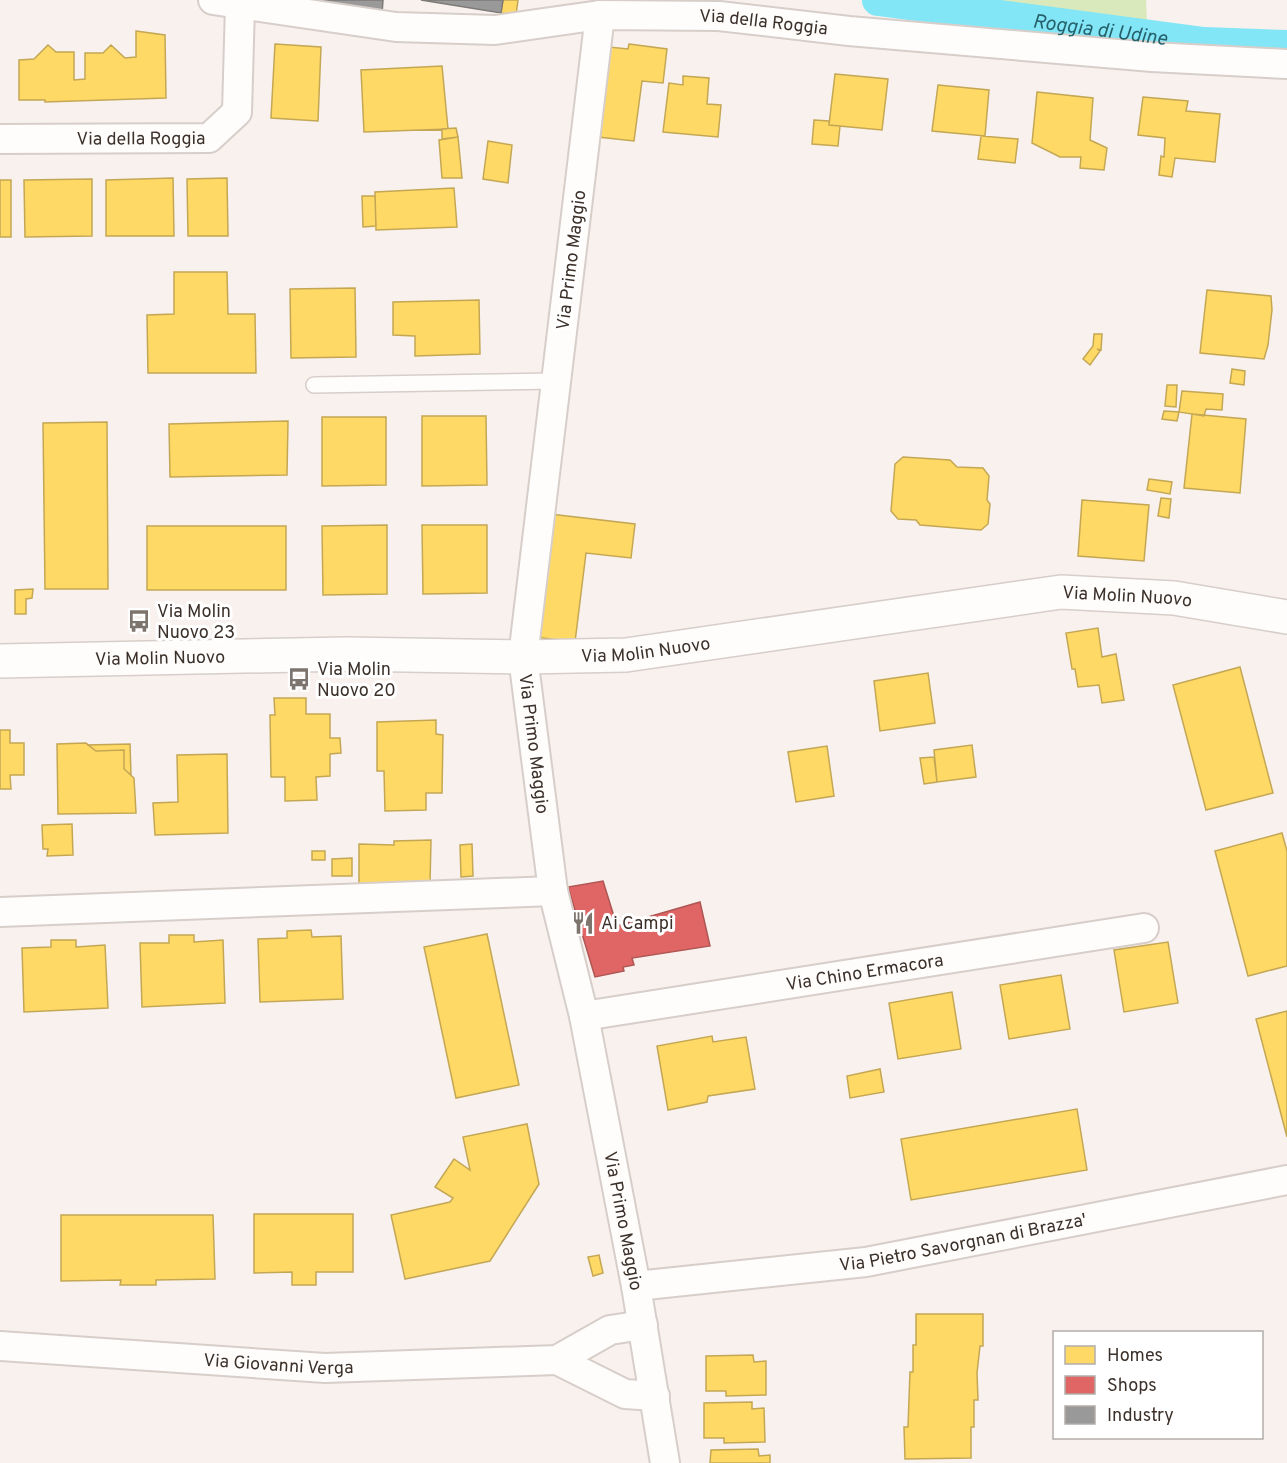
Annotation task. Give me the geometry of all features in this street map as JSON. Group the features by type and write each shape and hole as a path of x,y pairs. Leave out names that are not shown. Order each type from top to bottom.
{"main road":[{"name":"Via Molin Nuovo","path":"0,661 346,654 523,657 626,655 1061,592 1174,598 1286,610"}],"street":[{"name":"Via della Roggia","path":"213,0 396,27 495,30 600,15 719,16 849,31 1152,57 1287,64"},
{"name":"Via della Roggia","path":"0,139 208,138 237,112 240,5"},
{"name":"Via Primo Maggio","path":"600,15 523,657 553,891 584,1016 636,1286 665,1463"},
{"path":"0,912 553,891"},
{"name":"Via Chino Ermacora","path":"584,1016 1144,928"},
{"name":"Via Pietro Savorgnan di Brazza'","path":"636,1286 866,1262 1287,1180"},
{"name":"Via Giovanni Verga","path":"0,1346 325,1368 557,1360 610,1330 643,1325"},
{"name":"Via Giovanni Verga","path":"557,1360 625,1394 655,1396"}],"lane":[{"path":"314,385 556,381"}],"green space":[{"path":"974,0 1146,0 1147,20"}],"building: Homes":[{"path":"503,0 518,0 516,15 501,13"},
{"path":"136,31 165,35 166,98 45,102 45,100 19,100 19,60 34,59 48,45 56,52 74,52 74,80 85,79 85,53 103,53 111,45 125,58 136,57"},
{"path":"275,44 321,47 318,121 271,118"},
{"path":"629,44 667,49 663,83 642,81 634,141 598,137 609,47 628,49"},
{"path":"442,66 448,129 364,132 361,70"},
{"path":"835,74 888,79 882,130 829,125"},
{"path":"683,76 709,78 707,104 721,105 718,137 663,132 669,83 683,85"},
{"path":"938,85 989,90 985,136 932,131"},
{"path":"1037,92 1093,98 1090,140 1107,148 1104,170 1080,168 1081,157 1060,157 1032,143"},
{"path":"1143,97 1188,101 1186,111 1220,114 1215,162 1175,158 1172,177 1159,175 1161,156 1164,157 1165,138 1138,135"},
{"path":"814,120 829,121 829,125 840,126 838,146 812,144"},
{"path":"456,128 458,137 442,139 442,129"},
{"path":"981,136 1018,139 1015,163 978,159"},
{"path":"458,137 462,178 442,178 439,140"},
{"path":"488,141 512,145 508,183 483,179"},
{"path":"173,178 174,236 106,236 106,180"},
{"path":"227,178 228,236 188,236 187,179"},
{"path":"92,179 92,236 25,237 24,180"},
{"path":"0,180 11,180 11,237 0,237"},
{"path":"454,188 457,227 376,230 375,192"},
{"path":"362,196 375,196 376,226 363,227"},
{"path":"174,272 227,272 228,314 255,314 256,373 148,373 147,315 174,314"},
{"path":"355,288 356,357 291,358 290,289"},
{"path":"1207,290 1271,296 1272,310 1264,359 1200,353"},
{"path":"479,300 480,354 415,356 415,336 393,335 393,302"},
{"path":"1094,334 1102,334 1101,350 1097,349 1100,351 1090,365 1083,359 1093,346"},
{"path":"1232,369 1245,371 1244,385 1230,383"},
{"path":"1167,385 1177,385 1176,407 1165,406"},
{"path":"1182,391 1223,394 1222,410 1206,409 1204,416 1179,412"},
{"path":"1164,411 1179,412 1177,421 1162,419"},
{"path":"1192,414 1246,419 1240,493 1184,488"},
{"path":"422,416 486,416 487,485 422,486"},
{"path":"322,417 386,417 386,485 322,486"},
{"path":"288,421 287,475 170,477 169,424"},
{"path":"107,422 108,589 45,589 43,423"},
{"path":"903,457 950,460 957,467 983,468 989,476 988,524 981,530 920,525 916,520 898,519 891,511 895,464"},
{"path":"1149,479 1172,482 1170,494 1147,490"},
{"path":"1161,498 1171,499 1169,518 1158,516"},
{"path":"1082,500 1149,505 1144,561 1078,556"},
{"path":"550,514 635,524 631,558 586,553 575,642 535,637"},
{"path":"387,525 387,594 323,595 322,526"},
{"path":"422,525 487,525 487,593 423,594"},
{"path":"147,526 286,526 286,590 147,590"},
{"path":"33,589 32,598 26,599 26,614 15,614 15,590"},
{"path":"1098,628 1102,657 1116,654 1124,700 1102,703 1099,685 1078,687 1075,669 1072,669 1066,633"},
{"path":"1240,667 1273,793 1206,810 1173,685"},
{"path":"928,673 935,723 880,731 874,681"},
{"path":"274,698 306,698 306,714 330,714 330,738 340,738 341,753 330,754 330,776 316,777 317,800 285,801 285,777 271,777 270,715 275,715"},
{"path":"436,720 436,734 443,735 442,793 426,793 426,810 385,811 384,771 377,771 377,722"},
{"path":"0,730 10,730 10,743 24,743 24,775 10,775 11,789 0,789"},
{"path":"86,743 96,751 124,750 124,769 134,778 136,813 58,814 57,744"},
{"path":"130,744 131,775 124,769 124,750 96,751 88,745"},
{"path":"972,745 976,777 937,782 934,750"},
{"path":"827,746 834,796 796,802 788,752"},
{"path":"227,754 228,833 155,835 153,803 178,802 177,755"},
{"path":"934,757 937,782 924,784 920,758"},
{"path":"72,824 73,855 47,856 48,849 43,849 42,825"},
{"path":"1282,833 1287,851 1287,966 1248,976 1215,851"},
{"path":"431,840 430,884 359,887 359,844 394,845 394,841"},
{"path":"472,844 473,876 461,877 460,845"},
{"path":"312,851 325,851 325,860 312,860"},
{"path":"352,858 352,876 332,876 332,859"},
{"path":"311,930 312,937 341,936 343,999 260,1002 258,939 287,938 287,931"},
{"path":"487,934 519,1085 456,1098 424,947"},
{"path":"169,935 194,935 194,942 223,940 225,1003 142,1007 140,943 169,943"},
{"path":"51,940 76,940 76,947 105,945 108,1008 24,1012 22,948 51,947"},
{"path":"1168,942 1178,1003 1124,1012 1114,950"},
{"path":"1061,975 1070,1029 1009,1039 1000,985"},
{"path":"952,992 961,1049 898,1059 889,1003"},
{"path":"1287,1011 1287,1137 1256,1019"},
{"path":"712,1036 713,1042 746,1037 755,1089 708,1096 707,1102 668,1110 657,1046"},
{"path":"880,1069 884,1092 850,1098 847,1076"},
{"path":"1077,1109 1087,1170 911,1200 901,1139"},
{"path":"527,1124 539,1184 490,1261 405,1279 391,1215 450,1202 453,1198 435,1187 454,1159 470,1170 463,1137"},
{"path":"254,1214 353,1214 353,1272 316,1272 316,1285 292,1285 292,1272 254,1273"},
{"path":"61,1215 213,1215 215,1279 156,1280 156,1285 120,1285 121,1280 61,1281"},
{"path":"599,1255 603,1273 593,1276 588,1257"},
{"path":"916,1314 983,1314 983,1346 980,1346 977,1373 978,1400 974,1400 974,1427 971,1427 971,1458 905,1459 904,1427 908,1427 910,1372 913,1372 913,1345 916,1345"},
{"path":"753,1355 754,1362 766,1361 766,1395 726,1396 726,1391 706,1391 706,1356"},
{"path":"752,1402 752,1409 764,1408 765,1442 724,1443 724,1438 704,1438 704,1403"},
{"path":"758,1449 759,1456 770,1455 770,1463 710,1463 711,1450"}],"building: Shops":[{"path":"603,881 617,926 700,902 710,946 632,958 634,965 623,967 624,971 595,977 568,887"}],"building: Industry":[{"path":"290,0 383,0 382,14"},
{"path":"421,0 503,0 501,13"}],"waterway":[{"name":"Roggia di Udine","path":"878,0 1204,43 1287,46"}],"place":[{"name":"Via Molin Nuovo 23","path":"139,621"},
{"name":"Via Molin Nuovo 20","path":"299,679"},
{"name":"Ai Campi","path":"583,923"}]}
